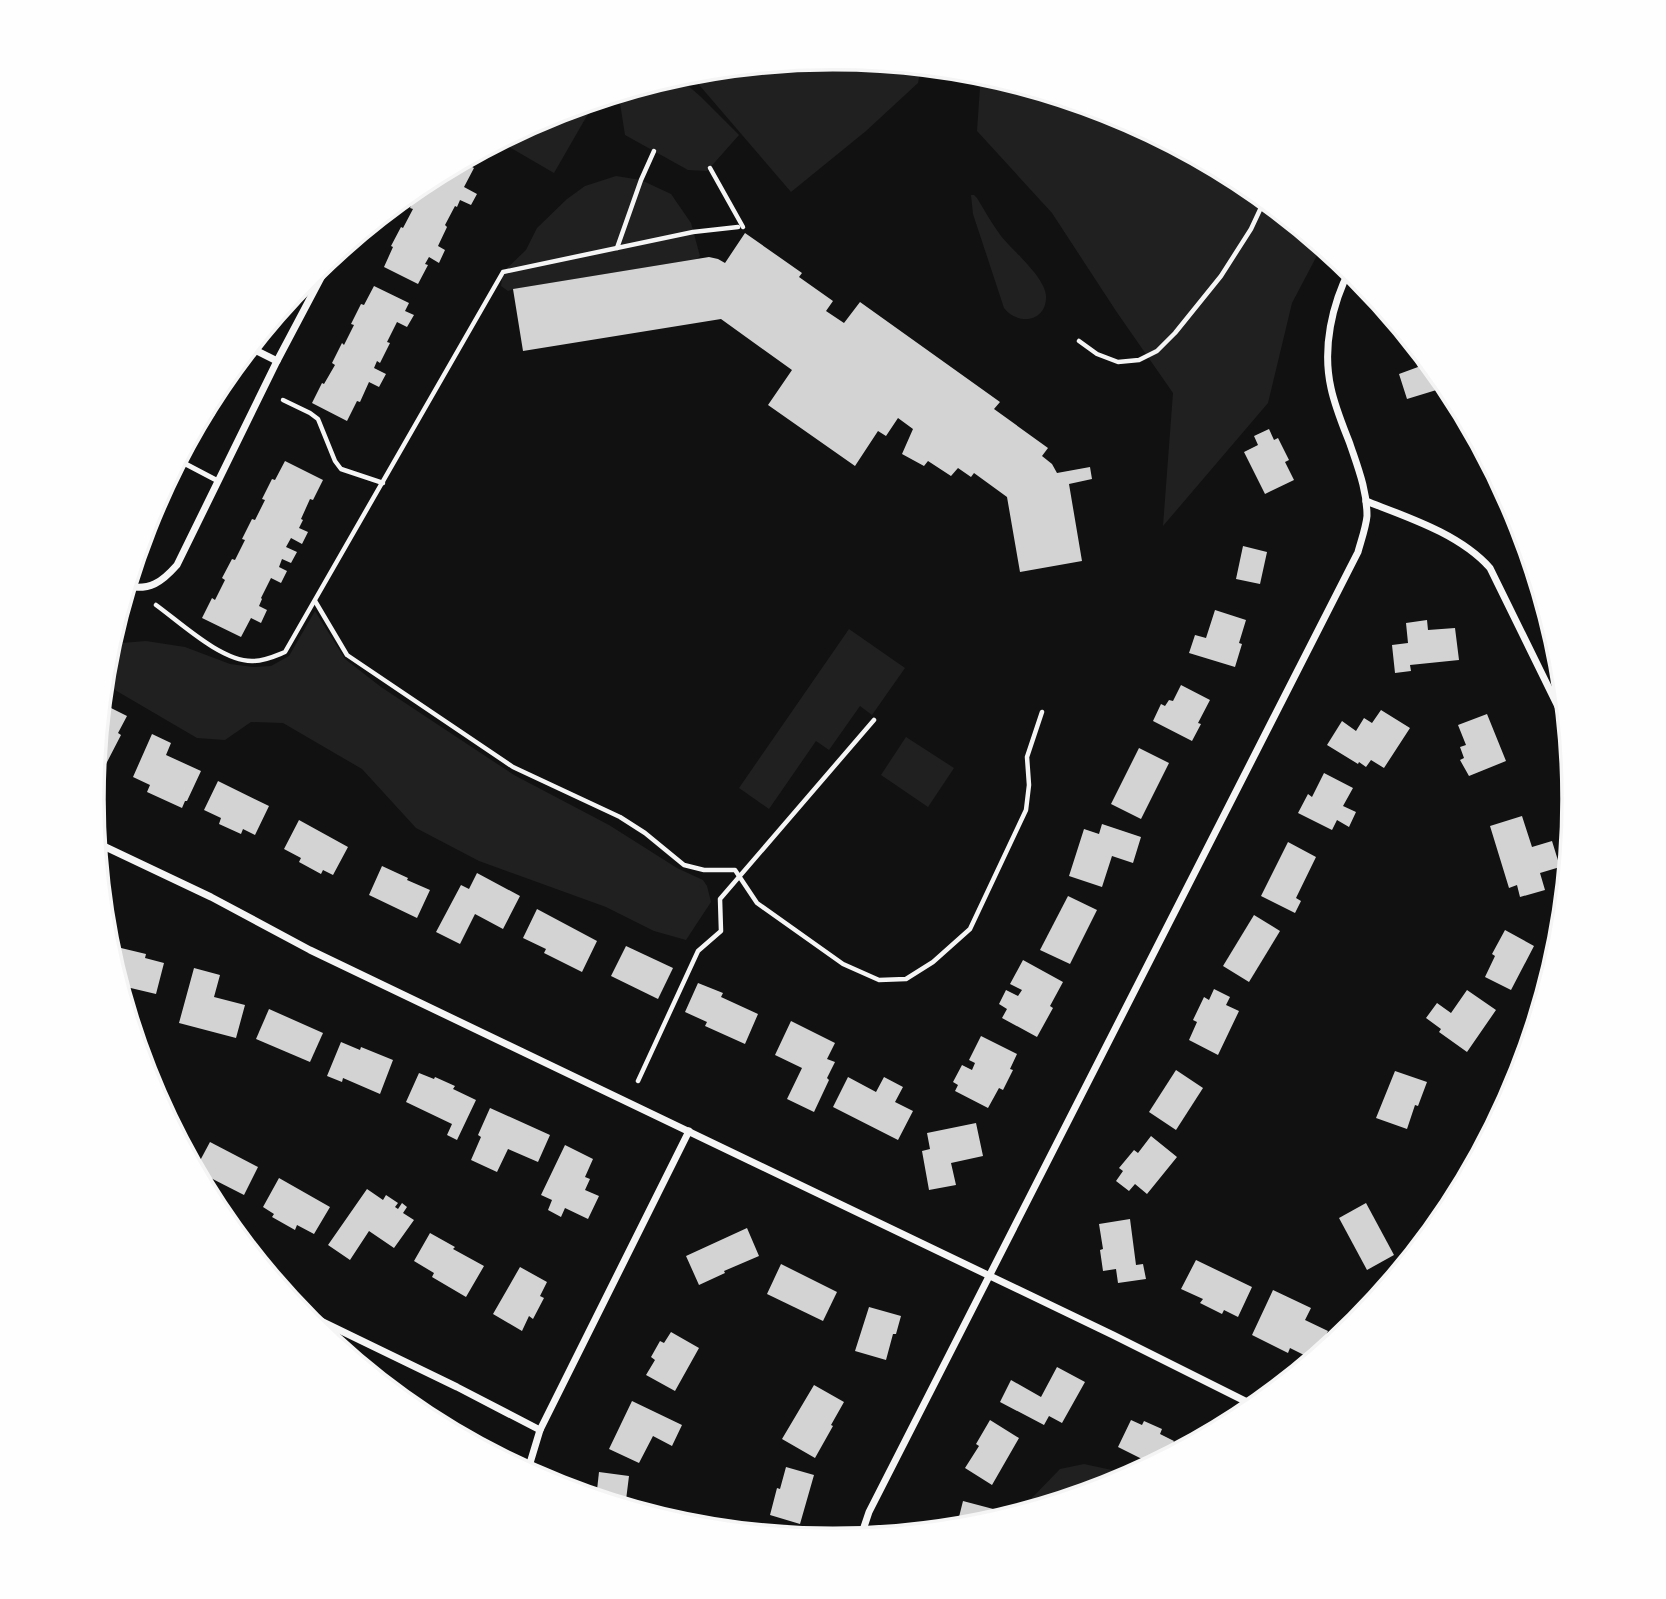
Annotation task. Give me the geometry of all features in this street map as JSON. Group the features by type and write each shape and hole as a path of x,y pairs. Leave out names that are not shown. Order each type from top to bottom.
{"street":[{"path":"864,1528 869,1511 1174,909 1358,552 1367,520 1366,500 1362,476 1331,387 1328,353 1331,318 1344,280"},
{"path":"135,588 152,585 165,578 177,565 318,283"},
{"path":"257,351 277,361"},
{"path":"1366,500 1424,524 1477,553 1490,568 1556,702"},
{"path":"105,846 211,897 310,950 1245,1401"},
{"path":"530,1463 540,1430 689,1131"},
{"path":"326,1324 540,1430"}],"lane":[{"path":"186,464 219,481"}],"path":[{"path":"617,248 654,151"},
{"path":"156,605 219,651 235,659 253,662 285,652 503,272 693,232 741,227 710,168"},
{"path":"1079,341 1097,355 1118,362 1139,360 1157,351 1221,276 1261,209"},
{"path":"283,400 318,419 335,461 341,469 383,483"},
{"path":"315,601 347,655 513,767 620,817 645,833 684,865 704,870 735,870 757,903 843,964 879,980 906,979 933,962 970,929 1026,810 1029,785 1027,757 1042,712"},
{"path":"638,1081 698,951 720,932 720,899 874,720"}],"shaded area":[{"path":"833,70 919,75 918,83 866,131 791,192 697,83 738,76"},
{"path":"687,85 739,135 707,171 688,170 625,135 620,103"},
{"path":"980,85 1067,109 1156,145 1198,168 1277,221 1318,254 1292,303 1268,403 1163,526 1173,393 1052,213 977,131"},
{"path":"589,113 554,173 508,146"},
{"path":"616,176 641,180 671,194 691,223 700,256 697,259 508,291 501,286 503,272 526,250 537,228 567,199 585,186"},
{"path":"971,195 977,198 1001,236 1040,281 1046,296 1045,305 1037,316 1024,319 1010,314 1004,308 973,214"},
{"path":"315,611 345,659 381,687 514,775 609,825 677,868 703,880 711,902 686,940 654,931 606,907 479,861 416,828 362,769 283,723 251,722 225,740 197,738 113,689 121,643 146,641 185,647 230,664 253,667 271,666 289,656"},
{"path":"849,629 905,668 872,715 860,706 829,750 816,741 769,809 739,788"},
{"path":"906,737 954,768 928,807 881,775"},
{"path":"1084,1464 1115,1472 1029,1502 1060,1469"}],"building":[{"path":"468,168 474,168 464,187 477,194 471,205 460,200 457,207 455,206 438,246 445,250 439,263 429,257 418,284 384,267 393,247 391,246 413,209 410,208 428,193"},
{"path":"745,233 802,273 799,277 833,301 826,311 844,323 860,302 1000,402 994,409 1048,448 1042,456 1052,464 1057,473 1090,467 1092,479 1069,484 1082,561 1020,572 1007,497 974,473 971,477 958,468 951,476 928,461 924,466 902,454 913,429 898,418 886,436 878,431 855,466 768,405 792,370 721,319 523,351 513,289 709,257 725,263"},
{"path":"374,286 409,303 405,311 414,315 407,327 397,322 380,363 377,361 374,368 386,374 379,387 369,382 347,421 312,403 335,365 332,363 354,325 351,324 361,304 364,305"},
{"path":"1416,361 1437,390 1407,399 1399,374 1418,367"},
{"path":"1269,429 1274,440 1278,438 1289,460 1285,462 1294,480 1265,494 1244,452 1258,445 1254,436"},
{"path":"285,461 323,480 301,519 303,520 299,528 308,532 302,544 291,538 286,547 297,552 291,563 282,559 279,567 287,571 281,583 271,578 261,598 259,606 267,610 261,623 251,618 241,637 202,618 212,598 215,600 225,580 222,578 232,559 235,560 252,519 255,520 265,500 262,499 272,479 275,480"},
{"path":"1243,546 1267,552 1260,584 1236,579"},
{"path":"1215,610 1246,620 1235,667 1189,653 1195,635 1206,638"},
{"path":"1427,620 1428,630 1455,628 1459,660 1410,665 1411,671 1395,673 1392,645 1408,643 1406,623"},
{"path":"1181,685 1210,700 1192,741 1153,721 1161,704 1165,706 1169,700 1173,701"},
{"path":"110,707 127,716 118,733 121,735 106,764"},
{"path":"1381,710 1410,728 1384,768 1371,760 1366,767 1359,762 1358,764 1327,745 1342,721 1356,731 1364,718 1372,723"},
{"path":"1487,714 1506,761 1469,776 1460,760 1464,758 1460,747 1466,745 1458,725"},
{"path":"152,734 171,743 166,755 201,771 182,808 147,792 150,785 133,777"},
{"path":"1139,748 1169,763 1141,819 1111,804"},
{"path":"1324,773 1353,788 1343,806 1356,812 1349,827 1337,820 1332,830 1298,813 1308,794 1312,797"},
{"path":"218,781 269,806 255,835 243,829 241,834 219,824 221,818 204,810"},
{"path":"1522,816 1532,847 1552,841 1559,867 1540,873 1545,890 1520,897 1517,885 1509,888 1490,826"},
{"path":"299,820 348,847 333,875 323,870 321,874 299,862 301,858 284,849"},
{"path":"1102,824 1141,837 1133,863 1112,856 1102,887 1069,876 1084,829 1099,834"},
{"path":"1288,842 1316,857 1296,898 1301,901 1295,913 1261,896"},
{"path":"382,866 430,890 417,918 369,895"},
{"path":"477,873 520,896 503,929 475,914 460,944 436,932 461,885 469,889"},
{"path":"1068,896 1097,910 1070,964 1040,950"},
{"path":"537,909 597,941 582,972 544,953 546,949 523,938"},
{"path":"1254,915 1280,931 1249,982 1223,966"},
{"path":"1505,930 1534,946 1511,990 1485,977 1495,956 1492,954"},
{"path":"626,946 673,968 658,999 611,976"},
{"path":"121,948 146,954 145,958 164,963 156,994 128,987"},
{"path":"1023,960 1063,982 1037,1037 1002,1018 1007,1009 999,1004 1006,990 1018,996 1022,990 1010,984"},
{"path":"194,968 220,975 214,997 245,1005 236,1038 179,1023"},
{"path":"698,983 723,993 721,997 758,1014 745,1044 705,1026 707,1022 685,1012"},
{"path":"1214,989 1230,997 1226,1005 1239,1011 1218,1055 1189,1040 1197,1022 1193,1020 1204,997 1209,1000"},
{"path":"1467,990 1496,1010 1467,1052 1439,1032 1441,1029 1426,1018 1437,1003 1451,1013"},
{"path":"269,1009 323,1033 310,1062 256,1039"},
{"path":"791,1021 835,1043 827,1059 835,1062 814,1112 787,1099 802,1068 775,1055"},
{"path":"981,1036 1017,1054 1003,1090 999,1088 988,1108 955,1091 958,1085 953,1082 962,1065 972,1070 975,1063 969,1060"},
{"path":"341,1042 393,1060 380,1094 343,1078 342,1082 327,1076"},
{"path":"1176,1070 1203,1088 1176,1130 1149,1112"},
{"path":"1395,1071 1427,1082 1407,1129 1376,1118"},
{"path":"419,1073 455,1086 453,1089 476,1100 457,1140 447,1135 452,1124 406,1102"},
{"path":"848,1077 876,1092 884,1077 903,1087 895,1102 913,1111 898,1140 833,1107"},
{"path":"490,1108 550,1135 538,1162 508,1149 497,1172 471,1160"},
{"path":"976,1123 983,1156 951,1163 956,1185 929,1190 922,1151 930,1149 927,1133"},
{"path":"1151,1136 1177,1157 1147,1194 1135,1184 1129,1191 1116,1181 1123,1171 1119,1168 1134,1150 1138,1153"},
{"path":"210,1142 258,1167 244,1195 209,1177 200,1161"},
{"path":"565,1145 593,1159 585,1177 590,1179 585,1190 599,1196 588,1219 565,1208 561,1217 548,1210 552,1200 541,1195"},
{"path":"279,1178 330,1207 314,1234 297,1225 295,1230 272,1217 274,1214 263,1207"},
{"path":"367,1189 383,1200 386,1195 398,1203 395,1207 398,1209 402,1203 407,1207 403,1213 414,1220 394,1248 369,1231 350,1260 328,1245"},
{"path":"1366,1203 1394,1255 1367,1270 1339,1218"},
{"path":"1130,1219 1136,1265 1143,1264 1146,1279 1118,1283 1116,1269 1103,1271 1099,1224"},
{"path":"747,1228 759,1256 699,1285 686,1256"},
{"path":"430,1233 484,1266 466,1297 432,1277 434,1273 414,1261"},
{"path":"1196,1260 1252,1287 1238,1317 1224,1310 1222,1314 1200,1303 1203,1299 1181,1289"},
{"path":"781,1264 837,1292 823,1321 767,1294"},
{"path":"520,1267 547,1282 540,1296 544,1298 533,1319 529,1316 522,1331 493,1314"},
{"path":"1273,1290 1311,1308 1305,1320 1328,1331 1325,1338 1305,1355 1290,1348 1288,1353 1252,1335"},
{"path":"869,1307 901,1316 886,1360 855,1351"},
{"path":"671,1332 699,1348 675,1391 646,1375 655,1360 651,1357 660,1341 664,1343"},
{"path":"1057,1367 1085,1382 1062,1423 1049,1416 1044,1425 1000,1402 1011,1380 1041,1397"},
{"path":"814,1385 844,1402 815,1458 782,1439"},
{"path":"632,1401 682,1425 672,1446 653,1436 639,1463 609,1449"},
{"path":"990,1420 1019,1438 992,1485 965,1468 979,1446 976,1444"},
{"path":"1131,1420 1142,1425 1144,1421 1162,1429 1160,1434 1174,1441 1171,1446 1143,1460 1118,1447"},
{"path":"786,1467 814,1475 800,1524 770,1515"},
{"path":"599,1472 629,1476 626,1498 597,1489"},
{"path":"963,1501 997,1510 975,1515 959,1518"}]}
